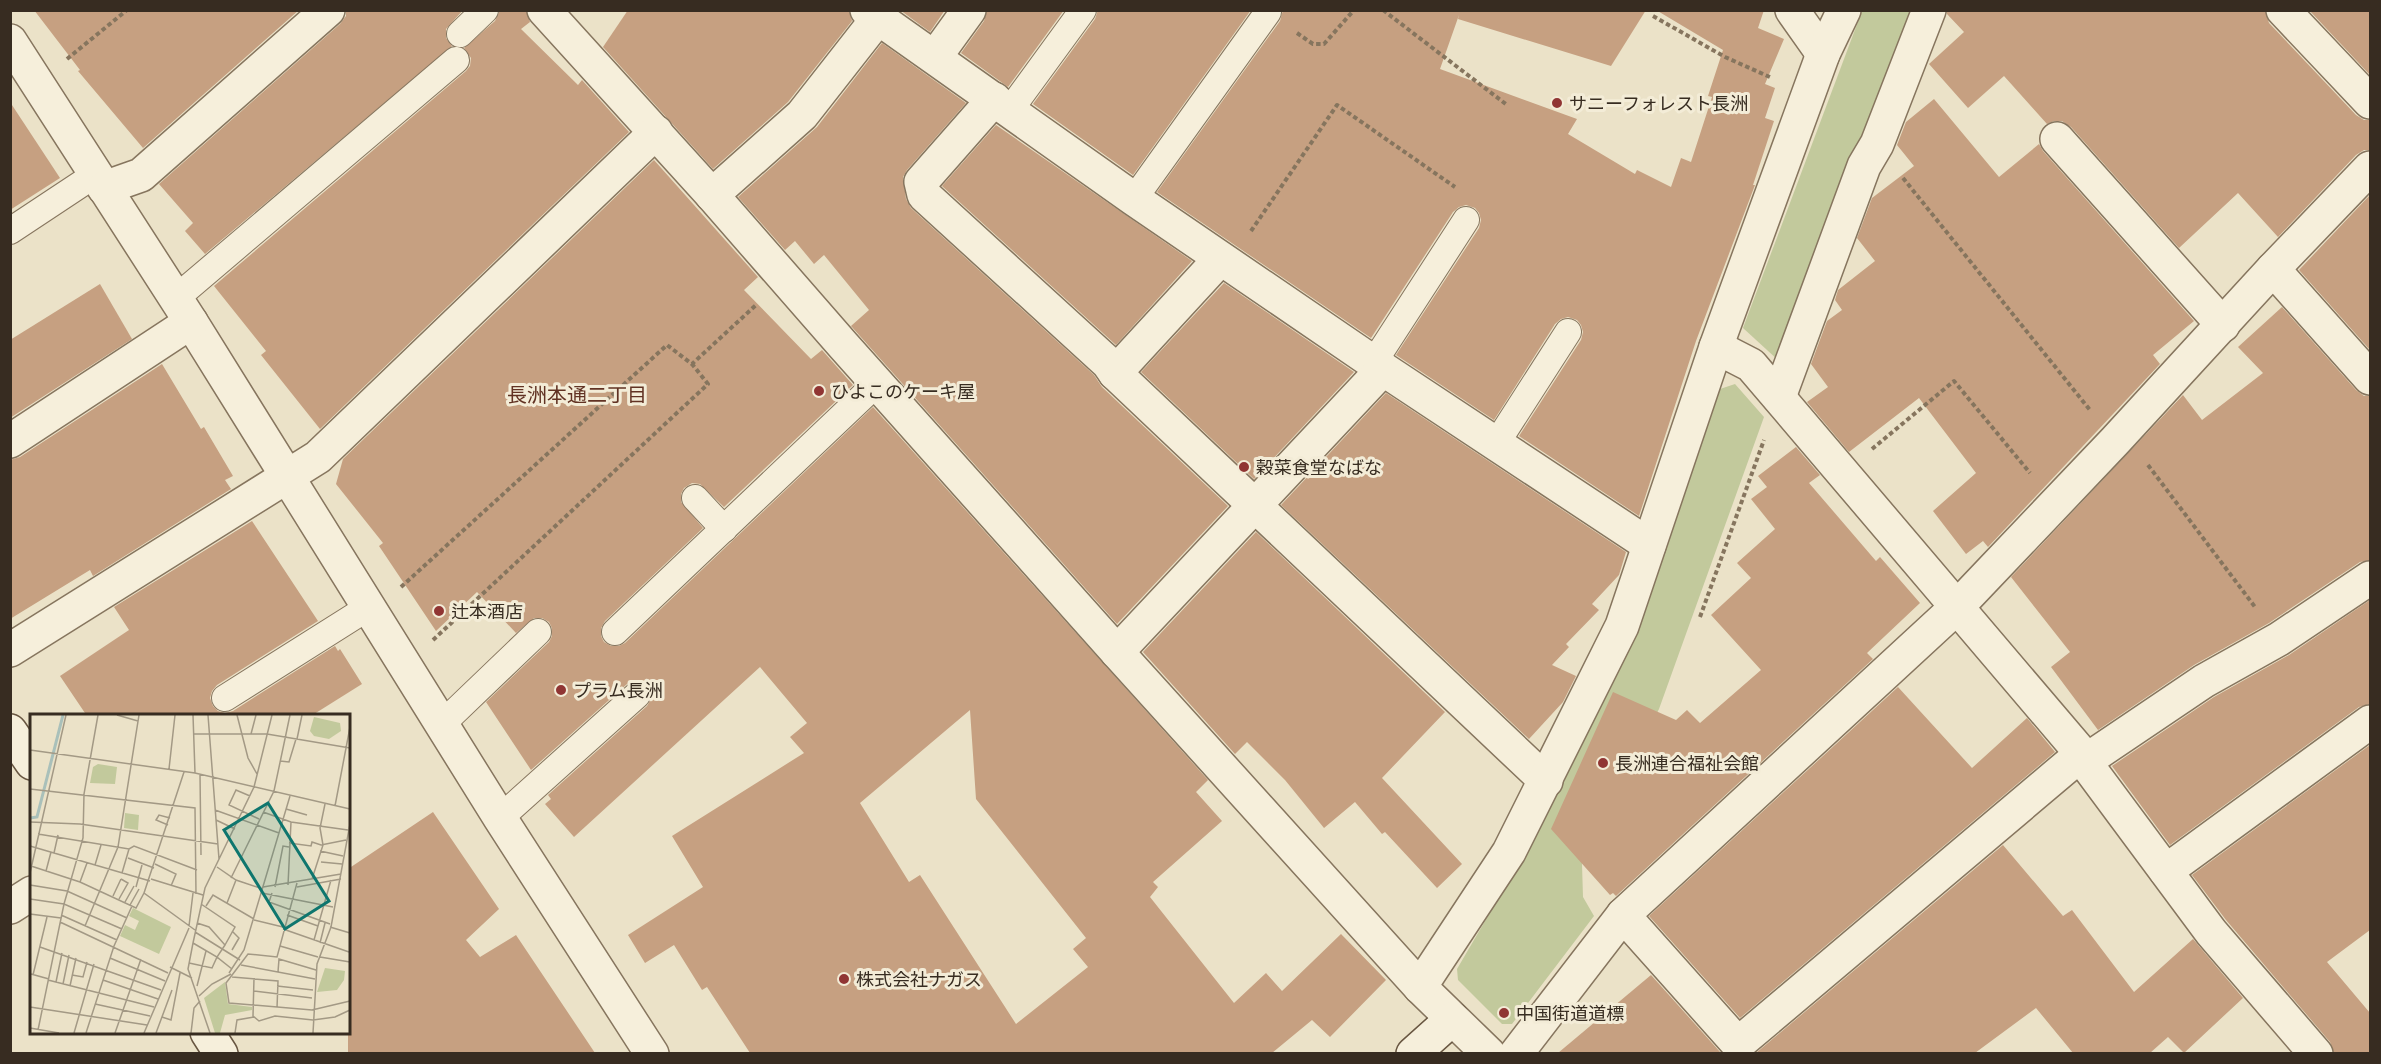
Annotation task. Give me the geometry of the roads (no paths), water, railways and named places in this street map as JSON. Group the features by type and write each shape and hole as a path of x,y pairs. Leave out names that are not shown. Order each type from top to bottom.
{"street":[{"path":"100,181 141,175 328,10"},
{"path":"544,10 656,132 1117,652 1420,987 1489,1053"},
{"path":"935,57 969,10"},
{"path":"1792,10 1823,54"},
{"path":"1420,987 1509,852 1622,626 1716,347 1823,54 1844,10"},
{"path":"1779,397 1864,166 1877,144 1929,10"},
{"path":"2283,10 2370,102"},
{"path":"712,195 802,115 872,14 1134,199 1649,545"},
{"path":"10,41 288,477 382,600 442,724 652,1053"},
{"path":"1002,104 921,183 924,195 1108,363 1114,373 1546,781"},
{"path":"10,650 318,457 656,132"},
{"path":"2056,139 2223,324"},
{"path":"1516,1053 1623,915 1958,606 2370,168"},
{"path":"1114,373 1225,261"},
{"path":"2273,269 2370,378"},
{"path":"10,441 183,310"},
{"path":"1716,347 1751,365 1958,606 2087,760 2090,770 2211,932 2316,1053"},
{"path":"1117,652 1255,504 1378,365"},
{"path":"1623,915 1738,1044 2072,762 2087,760 2204,681 2279,639 2370,578"},
{"path":"2166,871 2370,722"},
{"path":"10,731 30,760"},
{"path":"10,907 30,894"},
{"path":"1413,1053 1452,1019"},
{"path":"208,1034 221,1053"}],"lane":[{"path":"460,34 485,10"},
{"path":"1002,104 1083,10"},
{"path":"1134,199 1268,12"},
{"path":"183,310 456,60"},
{"path":"10,231 100,181"},
{"path":"1378,365 1466,219"},
{"path":"1496,444 1568,332"},
{"path":"615,632 877,383"},
{"path":"695,498 723,529"},
{"path":"225,698 382,600"},
{"path":"442,724 538,632"},
{"path":"500,818 637,695"}],"place":[{"name":"サニーフォレスト長洲","path":"1557,103"},
{"name":"ひよこのケーキ屋","path":"819,391"},
{"name":"穀菜食堂なばな","path":"1244,467"},
{"name":"辻本酒店","path":"439,611"},
{"name":"プラム長洲","path":"561,690"},
{"name":"長洲連合福祉会館","path":"1603,763"},
{"name":"株式会社ナガス","path":"844,979"},
{"name":"中国街道道標","path":"1504,1013"}],"district":[{"name":"長洲本通二丁目","path":"577,395"}]}
